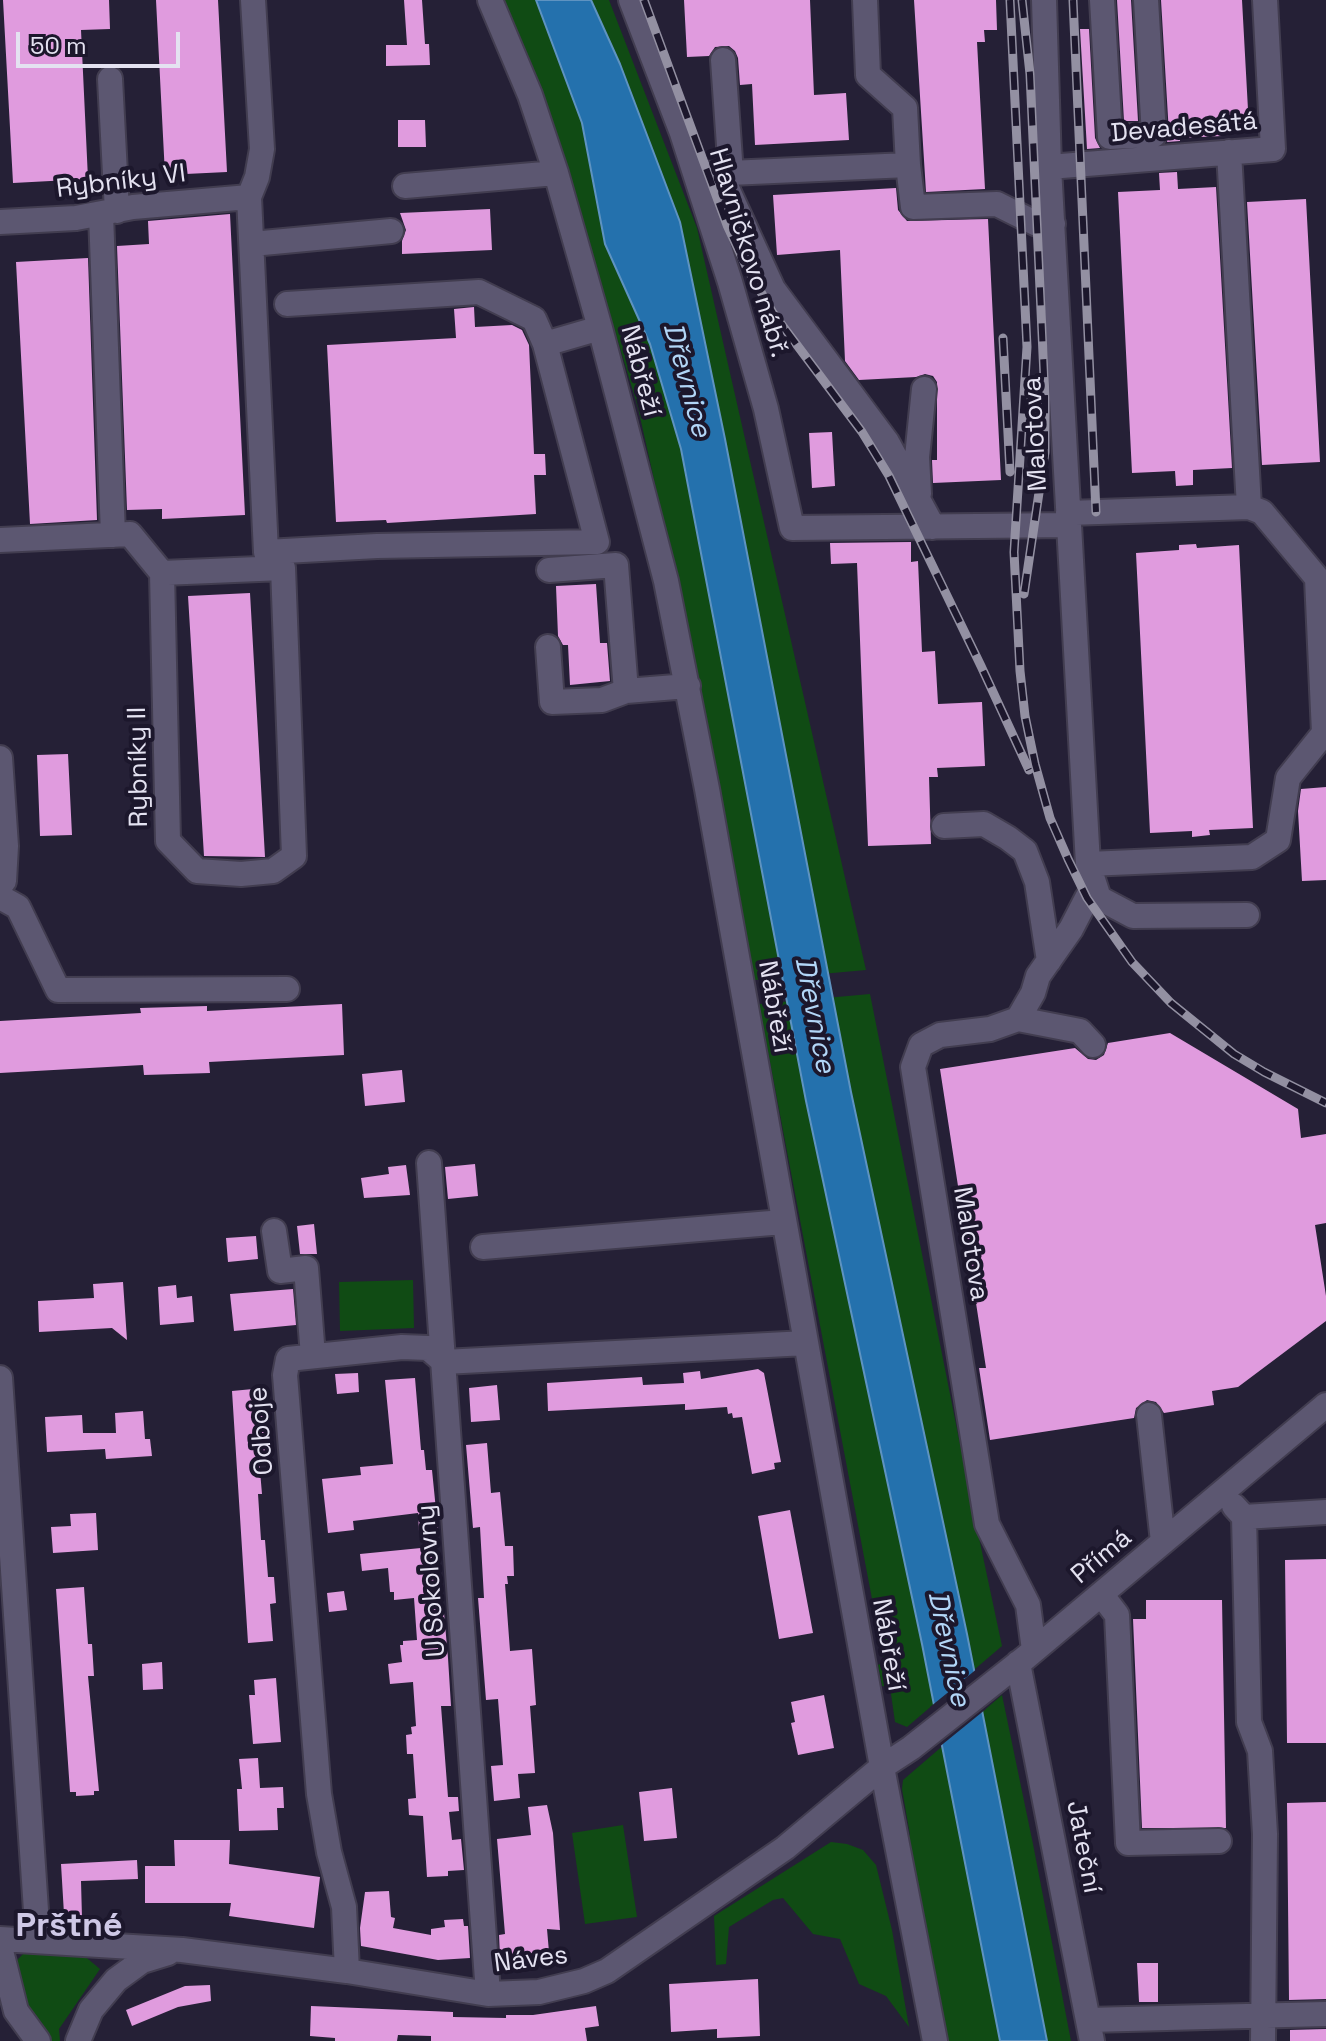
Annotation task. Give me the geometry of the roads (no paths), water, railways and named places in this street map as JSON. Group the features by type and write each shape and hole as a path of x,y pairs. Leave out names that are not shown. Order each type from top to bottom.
{"street":[{"name":"Rybníky II","path":"162,573 168,841 197,871 241,874 273,871 294,856 249,197 257,177 262,149 253,0"},
{"name":"Nábřeží","path":"490,0 530,95 556,173 666,581 688,686 882,1767 935,2041"},
{"name":"Hlavničkovo nábř.","path":"631,0 697,174 766,409 792,528 933,527"},
{"path":"865,0 868,75 905,108 913,207 997,204 1037,224 1053,224"},
{"name":"Malotova","path":"1044,0 1049,167 1088,864 1099,898"},
{"path":"1102,0 1110,137 1154,135 1146,0"},
{"name":"Devadesátá","path":"1049,167 1273,149 1265,0"},
{"path":"723,60 726,174 773,289 887,442 933,527 1249,507 1262,512 1317,578 1324,733 1288,778 1278,840 1252,857 1088,864"},
{"path":"110,79 113,535"},
{"path":"1229,152 1249,507"},
{"path":"697,174 908,165"},
{"path":"405,186 556,173"},
{"name":"Rybníky VI","path":"0,222 76,218 133,207 249,197"},
{"path":"252,244 391,231"},
{"path":"0,540 130,534 162,573 377,546 597,542 545,344 534,319 479,292 287,304"},
{"path":"545,344 600,328"},
{"path":"920,503 917,457 924,389"},
{"path":"549,570 616,565 626,691"},
{"path":"548,647 552,702 602,700 626,691 688,686"},
{"path":"0,758 6,846 4,881 0,885"},
{"path":"944,826 984,824 1025,851 1037,882 1049,961"},
{"path":"0,897 18,907 58,990 287,989"},
{"path":"1093,1045 1080,1031 1018,1019 1038,976 1071,929 1087,898 1099,898 1133,916 1247,915"},
{"name":"Malotova","path":"1018,1019 990,1029 940,1035 921,1045 913,1067 987,1524 1028,1605 1018,1663"},
{"name":"U Sokolovny","path":"429,1163 488,1994"},
{"path":"483,1247 783,1222"},
{"path":"274,1231 280,1271 306,1268 313,1356"},
{"name":"Odboje","path":"347,1971 344,1907 329,1852 319,1794 285,1375 288,1359 402,1347 428,1348 444,1362 806,1343"},
{"path":"0,1378 38,1940"},
{"name":"Přímá","path":"911,1748 1018,1663 1326,1405"},
{"path":"1149,1415 1163,1542"},
{"path":"1222,1492 1244,1517 1249,1722 1260,1751 1265,1834 1263,2041"},
{"path":"1244,1517 1326,1512"},
{"path":"1101,1594 1117,1615 1128,1843 1219,1841"},
{"name":"Jateční","path":"1018,1663 1090,2030"},
{"name":"Náves","path":"0,1939 182,1950 347,1971 488,1994 557,1989 607,1971 785,1848 882,1767 911,1748"},
{"path":"0,1947 16,2011 38,2041"},
{"name":"Náves","path":"78,2041 91,2010 116,1980 142,1961 182,1950"},
{"path":"1090,2030 1263,2015 1326,2014"}],"water":[{"name":"Dřevnice","path":"536,0 591,0 620,64 680,222 851,1092 967,1634 1047,2041 1000,2041 922,1644 806,1101 681,449 650,344 605,244 582,123"}],"railway":[{"path":"644,0 727,225 747,268 773,313 862,432 889,476 1029,770"},
{"path":"1010,0 1027,347 1014,552 1025,716 1050,818 1087,898 1132,962 1171,1003 1234,1054 1326,1103"},
{"path":"1022,0 1030,74 1045,397 1045,452 1024,594"},
{"path":"1073,0 1096,512"},
{"path":"1003,338 1010,472"}],"district":[{"name":"Prštné","path":"69,1927"}]}
